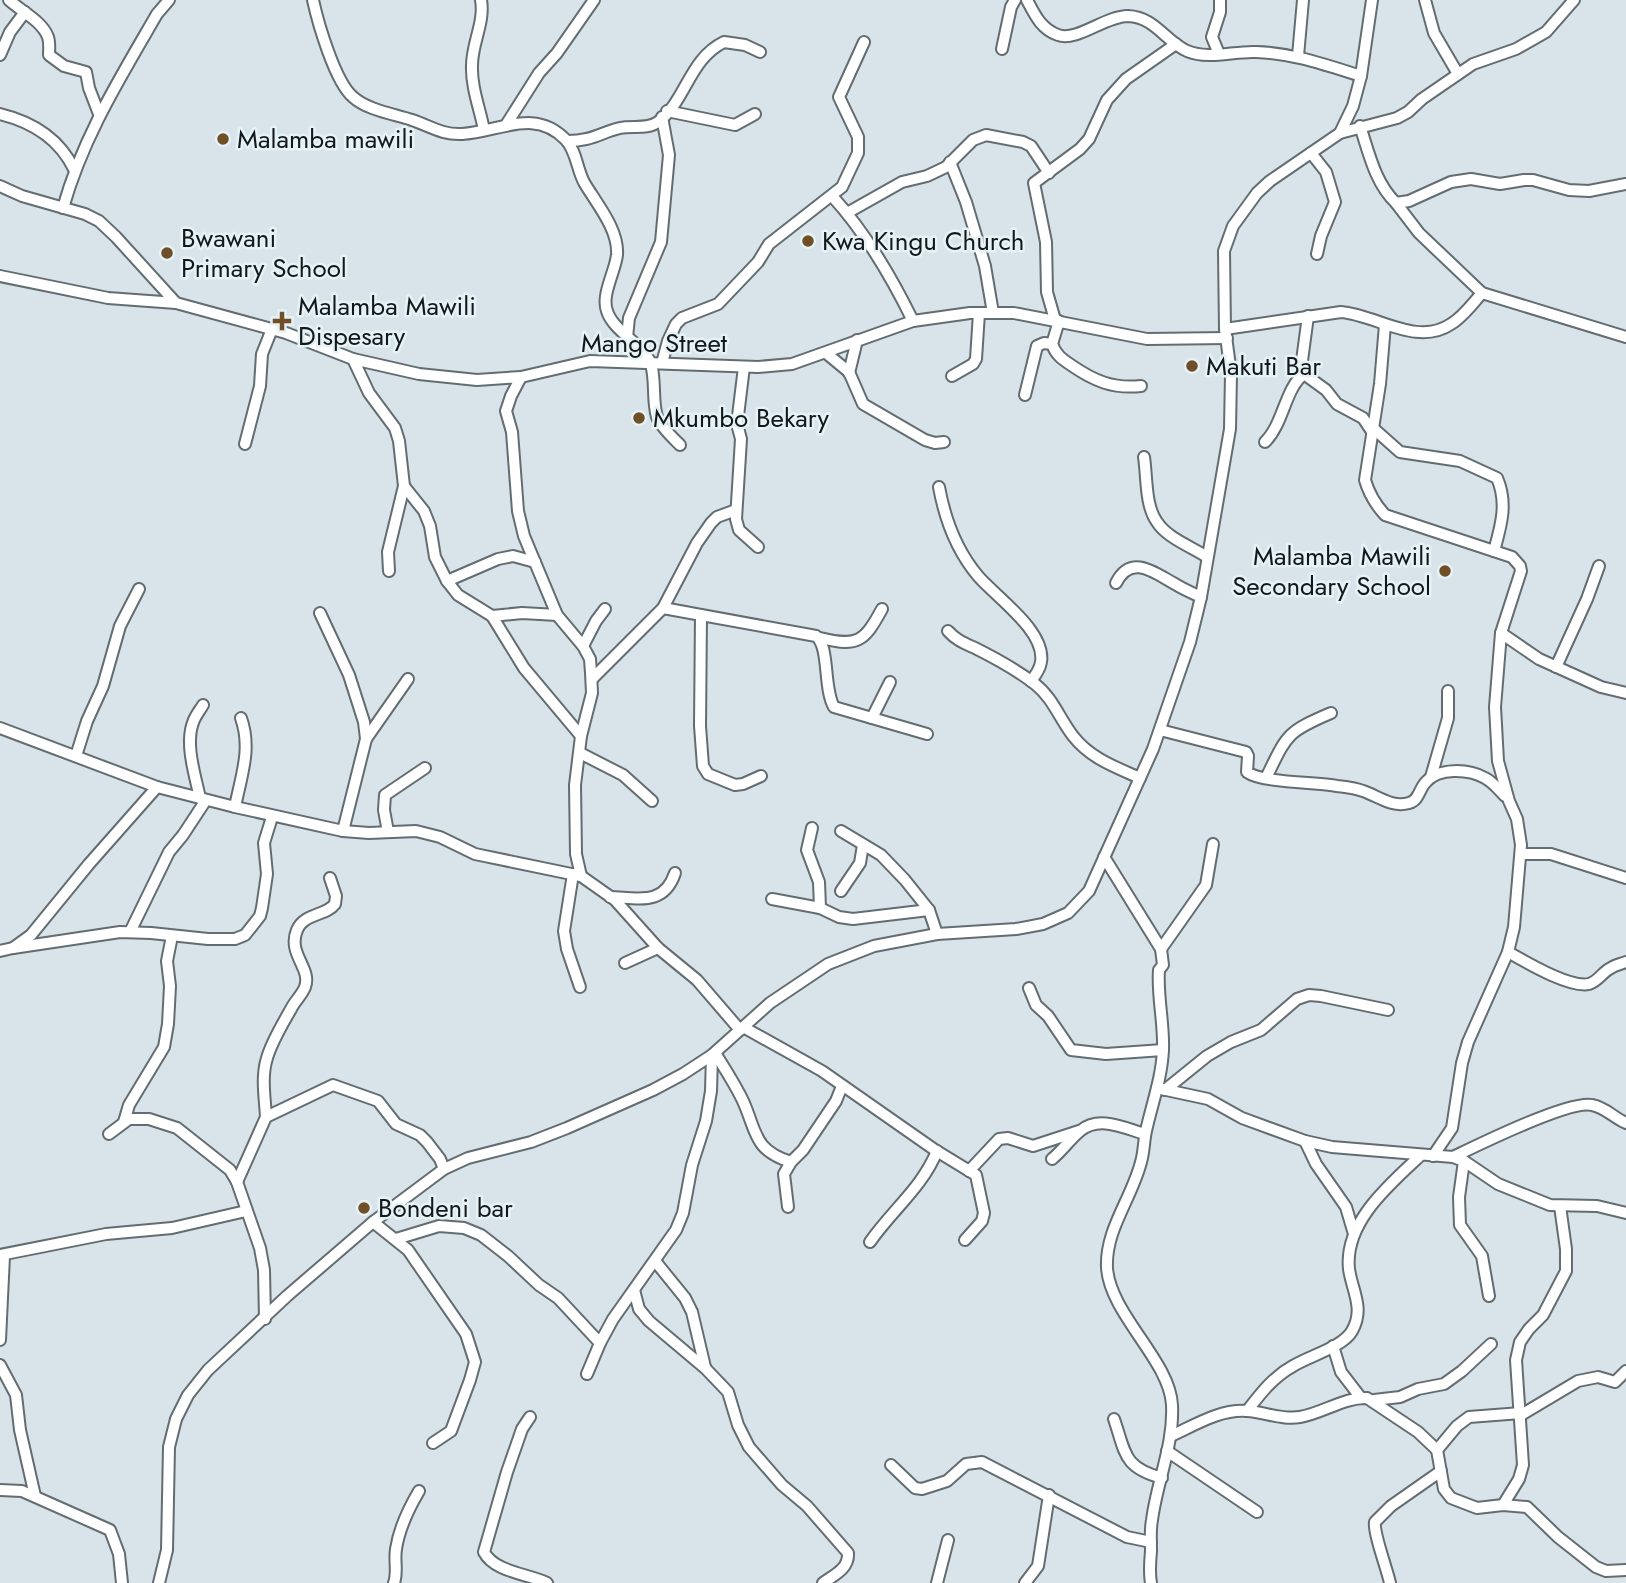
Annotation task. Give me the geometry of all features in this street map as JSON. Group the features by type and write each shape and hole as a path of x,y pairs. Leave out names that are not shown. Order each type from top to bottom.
{"street":[{"path":"9,0 46,34 49,39 49,55 64,66 86,72 99,114"},
{"path":"62,208 74,169 99,114 157,14 169,0"},
{"path":"313,0 318,24 329,52 352,97 372,107 428,125 438,132 464,134 523,121 540,123 567,141 583,181 614,232 617,255 606,299 606,310 627,337 656,363"},
{"path":"481,0 483,15 472,64 484,130"},
{"path":"506,125 539,74 594,0"},
{"path":"1002,49 1015,0"},
{"path":"1027,0 1040,24 1055,35 1074,36 1101,22 1130,16 1142,18 1187,51 1203,55 1254,52 1298,56 1360,76"},
{"path":"1219,54 1212,37 1220,12 1220,0"},
{"path":"1298,56 1303,0"},
{"path":"1340,133 1353,106 1372,0"},
{"path":"1425,0 1434,33 1458,74"},
{"path":"159,1583 167,1550 169,1447 176,1419 188,1395 208,1370 287,1296 373,1222 444,1169 468,1158 531,1142 653,1090 713,1054 770,1003 828,964 874,946 937,934 1016,929 1060,918 1081,902 1089,891 1160,730 1190,642 1201,597 1230,429 1231,374 1226,334 1224,251 1233,226 1247,204 1270,181 1340,133 1397,118 1408,112 1473,64 1531,42 1546,32 1574,0"},
{"path":"0,55 10,32 25,12"},
{"path":"567,141 586,141 620,128 648,126 658,122 705,54 724,42 745,45 760,52"},
{"path":"680,445 657,419 656,363 676,324 682,318 718,304 758,262 769,244 842,187 858,153 858,137 839,97 864,42"},
{"path":"1141,386 1116,386 1089,378 1058,356 1052,344 1057,321 1047,292 1045,242 1033,186 1089,139 1107,100 1126,79 1177,44"},
{"path":"0,114 36,126 66,153 74,169"},
{"path":"664,114 736,125 755,114"},
{"path":"627,337 629,318 661,242 669,155 664,114"},
{"path":"1360,126 1377,177 1388,195 1419,233 1482,293 1626,337"},
{"path":"848,213 902,181 927,176 946,167 973,140 986,135 1031,146 1049,173"},
{"path":"1311,153 1326,172 1335,202 1321,236 1317,254"},
{"path":"950,162 966,202 985,266 993,313"},
{"path":"1396,203 1409,201 1451,183 1471,179 1500,184 1533,180 1569,190 1589,191 1626,184"},
{"path":"0,186 99,221 176,303"},
{"path":"832,196 848,213 891,276 913,321"},
{"name":"Mango Street","path":"0,276 108,298 176,303 272,329 353,359 419,374 477,380 521,377 590,361 744,366 792,364 913,321 979,313 1014,313 1147,339 1226,334 1308,316 1341,312 1358,314 1406,331 1432,332 1452,324 1482,293"},
{"path":"952,376 973,364 976,359 979,313"},
{"path":"1308,316 1301,368 1304,374 1326,390 1337,404 1358,413 1373,430 1400,452 1460,461 1497,478 1504,500 1502,522 1494,551"},
{"path":"1247,1411 1265,1387 1284,1371 1344,1340 1353,1330 1359,1307 1350,1272 1349,1256 1354,1234 1371,1206 1392,1181 1427,1155 1452,1128 1468,1042 1508,953 1517,903 1521,855 1517,819 1498,761 1495,707 1501,633 1521,571 1520,566 1512,557 1385,515 1368,492 1365,480 1385,325"},
{"path":"245,444 260,386 260,364 272,329"},
{"path":"849,373 857,340"},
{"path":"1025,395 1037,346 1052,344"},
{"path":"826,353 849,373 863,404 925,440 944,442"},
{"path":"353,359 369,393 395,428 399,441 404,486 388,552 389,571"},
{"path":"744,366 737,424 741,439 736,510 739,530 758,547"},
{"path":"1265,442 1278,426 1291,391 1304,374"},
{"path":"521,377 506,411 512,432 518,511 524,537 557,615 583,646 590,659 592,679 592,693 581,736 575,804 577,875 565,914 564,931 580,987"},
{"path":"1144,457 1151,507 1156,522 1165,531 1207,557"},
{"path":"404,486 424,511 430,526 435,557 447,581 458,595 492,616 524,668 581,736"},
{"path":"939,487 948,525 961,550 978,576 1019,616 1041,650 1042,664 1031,681"},
{"path":"592,679 663,608 710,523 717,517 736,510"},
{"path":"447,581 498,559 513,556 535,562"},
{"path":"1556,667 1599,566"},
{"path":"1116,583 1124,571 1139,567 1152,570 1201,597"},
{"path":"76,756 87,721 103,686 120,626 139,589"},
{"path":"663,608 801,632 842,643 862,638 869,633 882,609"},
{"path":"583,646 604,609"},
{"path":"320,613 349,676 364,722 366,739 343,831"},
{"path":"492,616 522,613 557,615"},
{"path":"701,615 700,726 704,766 708,774 735,785 761,776"},
{"path":"948,631 957,640 1031,681 1050,698 1072,735 1096,758 1140,778"},
{"path":"1501,633 1539,659 1601,687 1626,693"},
{"path":"820,638 828,691 834,707 928,734"},
{"path":"366,739 408,679"},
{"path":"872,718 890,682"},
{"path":"1432,777 1448,718 1448,691"},
{"path":"130,932 169,852 183,835 203,799 194,768 191,731 194,719 203,705"},
{"path":"1266,778 1290,734 1331,713"},
{"path":"235,807 247,745 241,718"},
{"path":"0,728 157,787 272,817 343,831 415,831 440,837 475,854 577,875 610,897 658,948 697,980 741,1029 822,1071 969,1171 978,1180 978,1193 984,1213 982,1221 965,1240"},
{"path":"1160,730 1246,752 1247,772 1253,776 1314,781 1354,789 1396,804 1409,803 1418,797 1425,783 1432,777 1452,772 1485,777 1509,801"},
{"path":"580,753 623,775 652,801"},
{"path":"388,832 385,795 425,768"},
{"path":"13,948 31,935 75,880 157,787"},
{"path":"0,951 130,932 235,939 245,934 260,916 267,874 264,843 272,817"},
{"path":"812,828 807,849 818,882 820,908"},
{"path":"841,831 881,855 905,880 929,910 937,934"},
{"path":"1161,949 1206,885 1213,844"},
{"path":"841,891 860,863 863,845"},
{"path":"1521,855 1551,854 1626,878"},
{"path":"1104,857 1161,949 1163,965 1158,970 1163,1026 1161,1089 1145,1134 1137,1175 1109,1245 1108,1279 1119,1303 1165,1379 1172,1402 1171,1436 1152,1519 1151,1583"},
{"path":"610,897 660,896 672,882 675,873"},
{"path":"237,1182 266,1117 266,1060 292,1006 305,988 304,972 294,948 296,933 306,919 328,910 335,904 336,896 330,878"},
{"path":"772,898 820,908 839,917 853,919 929,910"},
{"path":"124,1122 129,1105 164,1047 170,986 167,961 172,936"},
{"path":"625,963 658,948"},
{"path":"1508,953 1561,978 1587,984 1598,979 1610,968 1626,962"},
{"path":"1029,988 1036,1005 1048,1016 1071,1051 1106,1054 1163,1050"},
{"path":"1161,1089 1207,1056 1231,1042 1261,1030 1297,999 1321,996 1388,1010"},
{"path":"713,1054 737,1088 757,1141 774,1156 791,1162"},
{"path":"587,1374 600,1343 676,1230 683,1213 692,1165 706,1121 713,1054"},
{"path":"266,1117 324,1088 333,1085 342,1087 378,1101 397,1124 420,1135 427,1142 444,1169"},
{"path":"788,1207 784,1174 836,1101 842,1086"},
{"path":"1161,1089 1208,1099 1242,1118 1305,1141 1358,1151 1458,1159 1526,1198 1550,1205 1597,1206 1626,1213"},
{"path":"1458,1159 1496,1136 1580,1104 1601,1107 1626,1122"},
{"path":"109,1134 130,1119 149,1119 177,1128 216,1156 230,1170 237,1182 260,1248 264,1270 265,1319"},
{"path":"969,1171 999,1139 1008,1138 1033,1146 1093,1124 1107,1123 1145,1134"},
{"path":"1052,1159 1066,1148 1079,1131"},
{"path":"1305,1141 1316,1164 1346,1207 1354,1234"},
{"path":"870,1242 897,1207 907,1200 923,1180 937,1151"},
{"path":"1458,1159 1460,1224 1482,1256 1489,1296"},
{"path":"1503,1505 1519,1479 1522,1465 1516,1360 1520,1342 1543,1315 1566,1271 1560,1206"},
{"path":"0,1340 2,1256 96,1236 172,1228 246,1211"},
{"path":"373,1222 415,1258 461,1327 475,1362 451,1431 433,1443"},
{"path":"396,1239 439,1226 464,1228 481,1235 558,1298 600,1343"},
{"path":"655,1261 685,1298 692,1312 706,1369"},
{"path":"634,1290 639,1309 649,1321 706,1369 728,1392 738,1425 749,1447 782,1485 807,1506 848,1553 849,1561 842,1570 823,1583"},
{"path":"1171,1436 1224,1413 1247,1411 1284,1418 1300,1417 1361,1398 1374,1400 1399,1397 1429,1386 1444,1384 1491,1344"},
{"path":"1333,1346 1341,1372 1361,1398"},
{"path":"0,1365 16,1395 20,1430 35,1496"},
{"path":"1437,1450 1457,1426 1469,1417 1521,1414 1578,1381 1598,1377 1615,1382 1626,1371"},
{"path":"1374,1400 1418,1432 1437,1450 1444,1489 1451,1497 1477,1508 1503,1505 1527,1507 1595,1567 1606,1572 1626,1570"},
{"path":"530,1417 522,1429 507,1472 484,1552 490,1560 505,1568 547,1583"},
{"path":"1114,1419 1122,1452 1127,1460 1143,1473 1162,1478"},
{"path":"1167,1451 1257,1512"},
{"path":"891,1465 915,1488 922,1489 947,1481 966,1464 982,1462 1127,1537 1151,1542"},
{"path":"1390,1583 1382,1549 1375,1537 1375,1522 1391,1506 1441,1471"},
{"path":"0,1490 22,1491 110,1530 119,1554 122,1583"},
{"path":"394,1583 397,1575 397,1544 419,1491"},
{"path":"1025,1583 1038,1566 1049,1495"},
{"path":"937,1583 948,1540"}],"place":[{"name":"Malamba mawili","path":"223,139"},
{"name":"Kwa Kingu Church","path":"808,241"},
{"name":"Bwawani Primary School","path":"167,253"},
{"name":"Malamba Mawili Dispesary","path":"282,321"},
{"name":"Makuti Bar","path":"1192,366"},
{"name":"Mkumbo Bekary","path":"639,418"},
{"name":"Malamba Mawili Secondary School","path":"1445,571"},
{"name":"Bondeni bar","path":"364,1208"}]}
